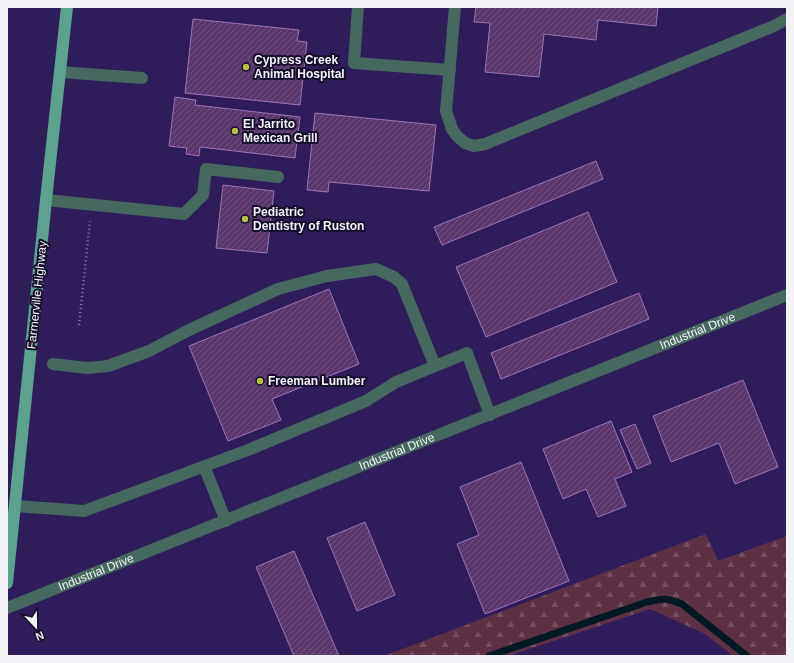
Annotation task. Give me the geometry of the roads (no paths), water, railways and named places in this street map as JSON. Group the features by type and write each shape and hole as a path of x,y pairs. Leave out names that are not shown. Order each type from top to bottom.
{"main road":[{"name":"Farmerville Highway","path":"7,583 67,7"}],"street":[{"path":"355,7 354,63 450,70"},
{"path":"455,7 446,112 448,120 457,136 465,143 474,146 492,141 774,26 787,19"},
{"path":"60,72 142,78"},
{"path":"46,200 184,214 203,195 206,169 278,177"},
{"path":"53,364 87,368 108,366 149,351 188,330 278,289 327,276 376,269 394,276 402,284 435,366"},
{"name":"Industrial Drive","path":"7,608 787,295"},
{"path":"16,506 84,511 204,466 366,401 396,382 467,353 490,415"},
{"path":"204,466 226,521"}],"waterway":[{"path":"489,656 647,602 665,599 682,604 747,656"}],"place":[{"name":"Cypress Creek Animal Hospital","path":"246,67"},
{"name":"El Jarrito Mexican Grill","path":"235,131"},
{"name":"Pediatric Dentistry of Ruston","path":"245,219"},
{"name":"Freeman Lumber","path":"260,381"}]}
